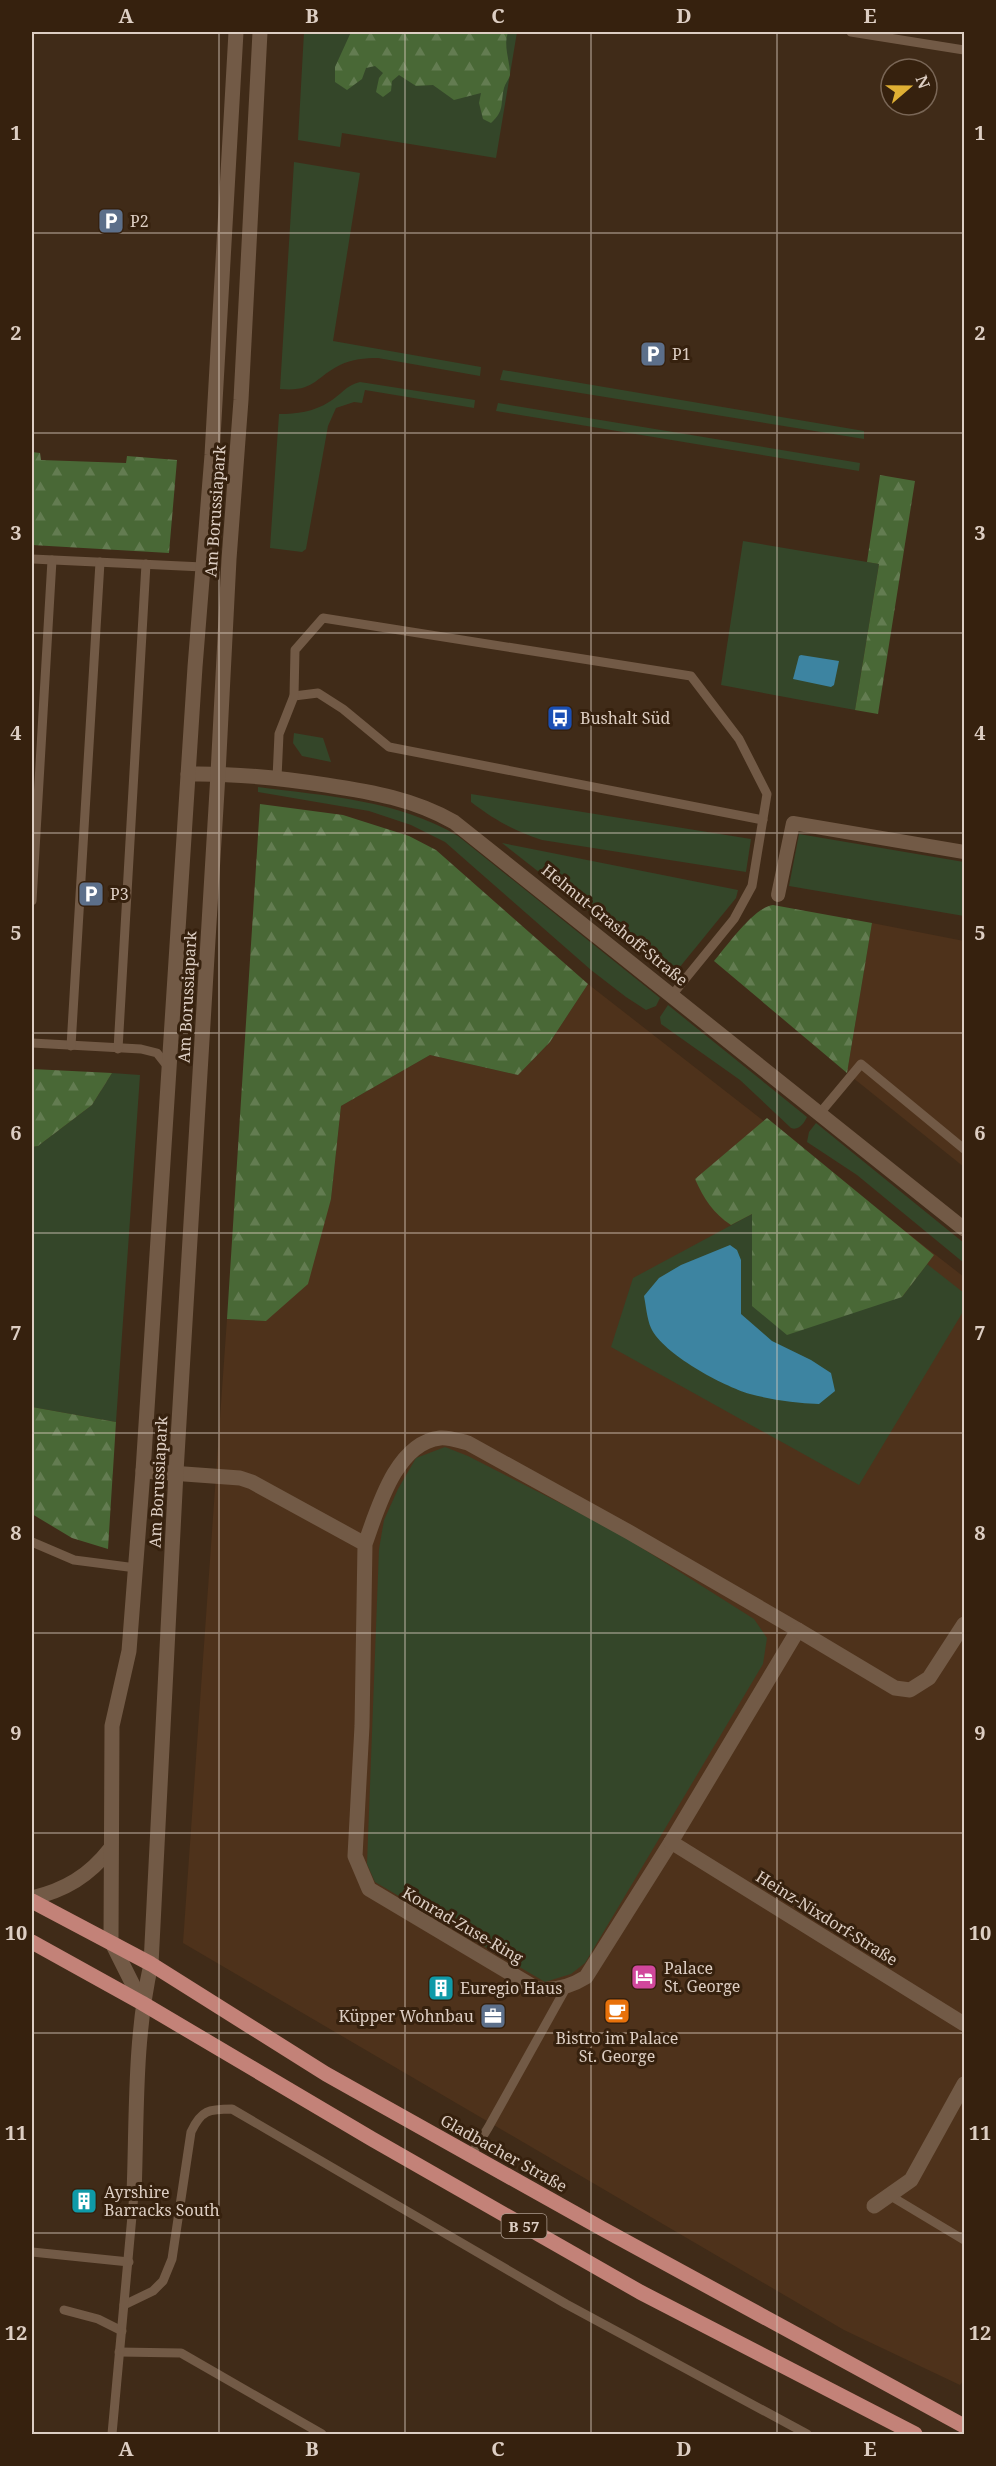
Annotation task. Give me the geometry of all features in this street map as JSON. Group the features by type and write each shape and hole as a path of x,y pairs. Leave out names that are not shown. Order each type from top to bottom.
{"main road":[{"name":"Gladbacher Straße","path":"32,1899 151,1964 326,2074 964,2426"},
{"name":"B 57","path":"32,1942 142,2003 372,2139 640,2292 915,2434"}],"street":[{"name":"Am Borussiapark","path":"111,1941 112,1726 129,1651 136,1568 202,567 212,455 236,32"},
{"name":"Am Borussiapark","path":"134,2194 142,2003 151,1964 176,1472 260,32"},
{"name":"Helmut-Grashoff-Straße","path":"188,774 277,778 397,797 437,812 470,833 964,1229"},
{"path":"778,896 793,823 964,852"},
{"name":"Konrad-Zuse-Ring","path":"798,1630 671,1842 586,1977 552,1990 537,1989 369,1889 355,1856 362,1726 365,1544 384,1491 407,1455 434,1439 443,1438 468,1443 629,1532 798,1630 895,1688 910,1690 929,1678 964,1624"},
{"path":"143,1470 240,1478 252,1482 365,1544"},
{"name":"Heinz-Nixdorf-Straße","path":"671,1842 964,2024"},
{"path":"32,1899 76,1882 99,1864 110,1849"},
{"path":"111,1941 142,2003"},
{"path":"874,2206 911,2180 964,2084"}],"lane":[{"path":"851,32 964,50"},
{"path":"32,559 202,567"},
{"path":"32,901 52,560"},
{"path":"71,1046 100,562"},
{"path":"118,1049 146,564"},
{"path":"277,778 279,734 294,696 295,650 323,618 692,676 739,739 767,794 752,886 734,919 673,994"},
{"path":"294,696 318,693 344,709 389,747 763,820"},
{"path":"32,1043 157,1053 164,1059 169,1069"},
{"path":"820,1113 861,1064 964,1149"},
{"path":"32,1542 74,1560 136,1568"},
{"path":"471,2155 567,1986"},
{"path":"124,2305 153,2291 163,2281 172,2259 191,2132 197,2118 213,2109 232,2109 566,2304 807,2434"},
{"path":"112,2434 134,2194"},
{"path":"890,2195 964,2240"},
{"path":"32,2252 129,2262"},
{"path":"64,2310 98,2319 122,2331"},
{"path":"119,2352 181,2353 322,2434"}],"shaded area":[{"path":"872,923 964,941 964,1167 847,1073"},
{"path":"588,984 964,1277 964,2380 960,2385 844,2330 183,1943 227,1319 266,1321 331,1199 341,1106 430,1055 518,1075 550,1042"}],"green space":[{"path":"304,32 517,32 496,158 342,133 340,147 298,140"},
{"path":"351,32 508,32 506,48 510,75 504,88 498,114 491,123 483,119 479,103 481,93 454,100 433,85 416,86 399,75 392,81 391,91 383,97 376,92 379,78 383,73 375,66 366,68 362,79 347,90 335,82 335,67"},
{"path":"294,162 360,173 333,341 481,367 480,376 368,358 340,365 308,386 280,389"},
{"path":"503,370 864,431 864,439 500,380"},
{"path":"360,382 475,400 474,408 365,390 362,403 354,402 336,408 328,426 306,549 302,552 270,548 279,414 299,413 317,408 351,385"},
{"path":"498,403 860,463 859,471 496,411"},
{"path":"32,452 40,453 41,460 126,463 127,456 177,460 169,553 32,545"},
{"path":"880,475 915,481 878,714 855,710 879,564 867,562"},
{"path":"743,541 879,564 855,710 721,685"},
{"path":"294,733 323,738 331,762 302,756 293,743"},
{"path":"258,787 336,797 387,807 411,814 458,836 660,998 656,1006 646,1010 591,970 445,842 411,825 369,811 258,792"},
{"path":"471,794 751,839 746,872 542,840 513,829 489,815 471,802"},
{"path":"260,804 343,815 409,836 436,850 588,984 550,1042 518,1075 430,1055 341,1106 331,1199 308,1284 266,1321 227,1319"},
{"path":"799,834 964,862 964,916 789,886"},
{"path":"502,843 738,890 736,898 679,968 674,971 665,971"},
{"path":"773,905 872,923 847,1073 714,961 749,920"},
{"path":"668,1005 807,1117 803,1124 791,1128 740,1080 661,1024 660,1017"},
{"path":"32,1069 112,1073 92,1105 38,1146 32,1147"},
{"path":"112,1073 140,1075 116,1422 32,1407 32,1147 38,1146 92,1105"},
{"path":"767,1118 934,1255 902,1297 787,1335 752,1306 752,1214 731,1225 710,1205 695,1179"},
{"path":"816,1123 964,1243 964,1263 857,1175 807,1142 809,1132"},
{"path":"752,1214 752,1306 902,1297 927,1264 964,1293 964,1310 859,1485 611,1347 633,1278"},
{"path":"32,1407 116,1422 108,1549 72,1538 32,1514"},
{"path":"445,1447 468,1456 615,1531 754,1619 767,1638 763,1664 585,1963 571,1974 545,1982 375,1882 367,1864 379,1549 384,1520 416,1458"}],"water":[{"path":"801,655 839,661 834,685 831,687 793,679"},
{"path":"730,1245 737,1250 741,1260 741,1314 772,1341 811,1360 831,1373 835,1391 819,1404 767,1398 738,1390 680,1358 658,1338 651,1328 644,1296 659,1278 681,1265"}],"place":[{"name":"P2","path":"111,221"},
{"name":"P1","path":"653,354"},
{"name":"Bushalt Süd","path":"560,718"},
{"name":"P3","path":"91,894"},
{"name":"Palace St. George","path":"644,1977"},
{"name":"Euregio Haus","path":"441,1988"},
{"name":"Bistro im Palace St. George","path":"617,2011"},
{"name":"Küpper Wohnbau","path":"493,2016"},
{"name":"Ayrshire Barracks South","path":"84,2201"}]}
